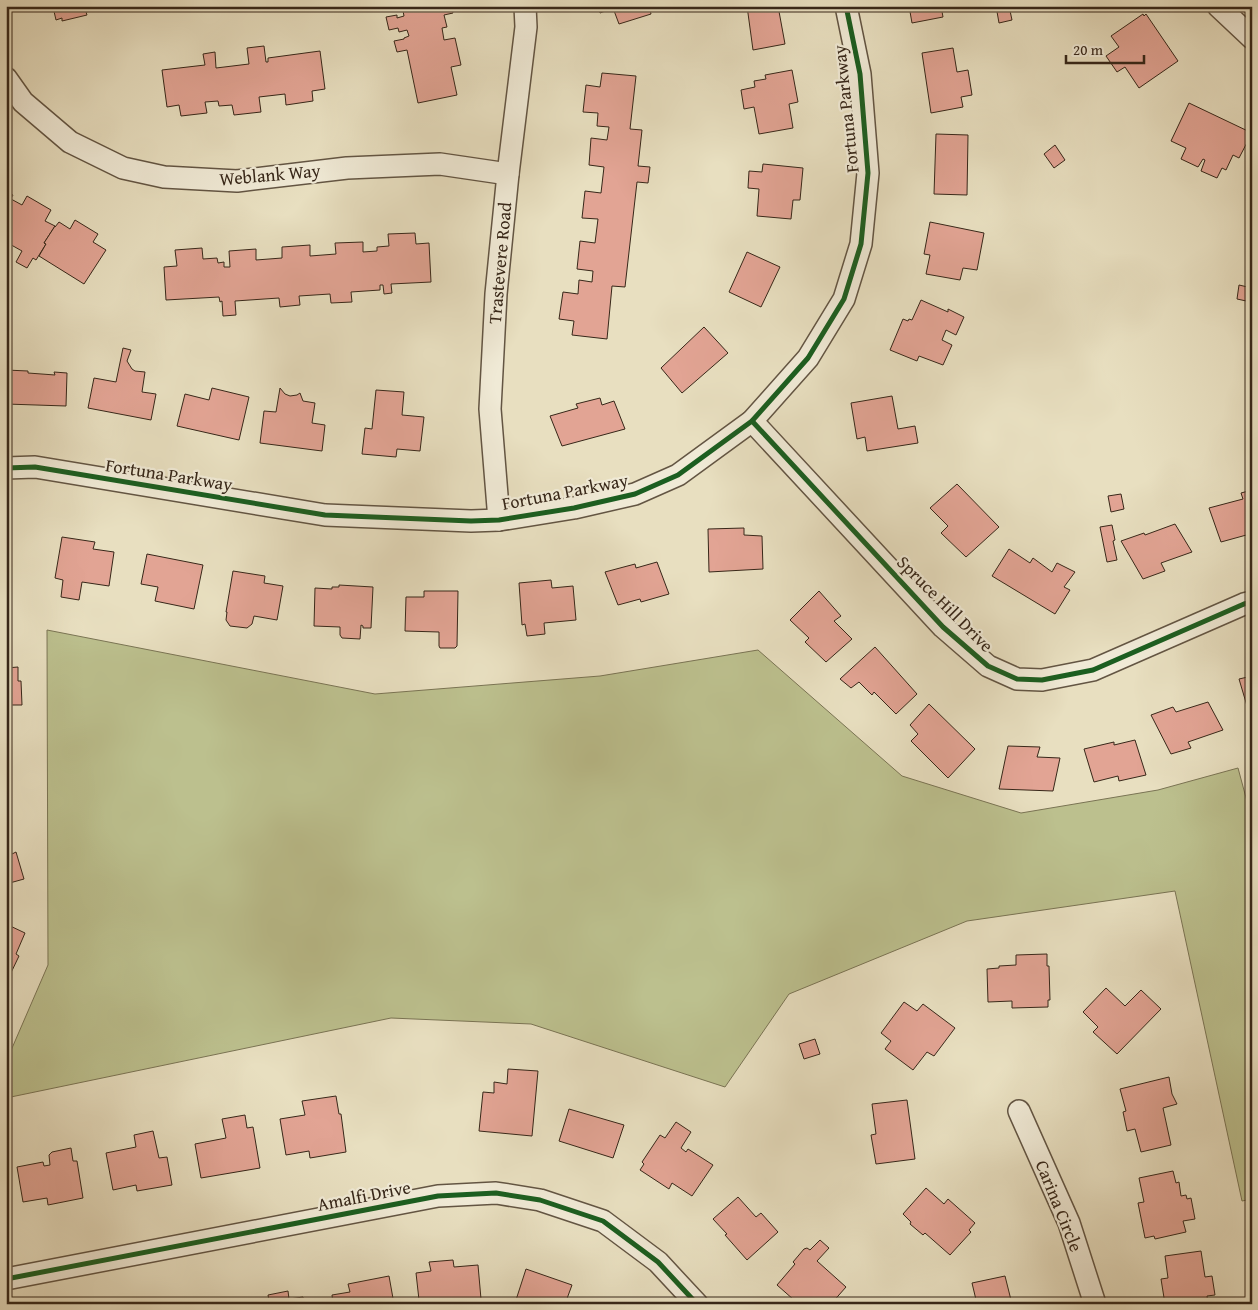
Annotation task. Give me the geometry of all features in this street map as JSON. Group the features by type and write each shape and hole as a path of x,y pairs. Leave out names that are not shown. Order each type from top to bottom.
{"street":[{"name":"Trastevere Road","path":"499,520 490,410 496,294 526,27 526,6"},
{"name":"Fortuna Parkway","path":"6,468 35,467 325,515 471,521 499,520 574,508 635,494 678,475 752,421 808,358 844,299 860,244 868,173 860,74 846,6"},
{"path":"1218,6 1252,38"},
{"name":"Weblank Way","path":"6,78 23,102 70,142 123,168 164,178 237,180 347,168 440,164 508,174"},
{"name":"Spruce Hill Drive","path":"752,421 944,627 988,666 1017,678 1042,680 1093,670 1252,602"},
{"name":"Carina Circle","path":"1019,1111 1069,1224 1095,1304"},
{"name":"Amalfi Drive","path":"6,1279 438,1196 496,1193 540,1200 603,1221 658,1262 697,1304"}],"green space":[{"path":"47,630 375,694 600,676 758,650 902,776 1021,813 1158,790 1238,768 1252,820 1252,1199 1242,1201 1175,891 967,921 789,994 725,1087 531,1024 391,1018 6,1098 6,1062 48,965"}],"building":[{"path":"41,6 94,6 95,10 86,12 87,15 62,21 62,18 56,20 53,7 42,10"},
{"path":"402,6 451,6 453,13 444,15 447,27 442,28 444,40 455,38 461,65 451,67 457,95 418,103 407,50 397,52 394,41 409,36 407,30 399,32 398,28 389,30 386,17 397,15 397,18 404,16"},
{"path":"598,6 649,6 651,14 619,24 613,8 600,13"},
{"path":"747,6 778,6 785,44 753,50"},
{"path":"909,6 941,6 943,17 912,23"},
{"path":"996,6 1009,6 1012,20 999,23"},
{"path":"1143,14 1144,16 1146,14 1178,61 1139,88 1125,67 1117,72 1106,56 1119,47 1111,36"},
{"path":"264,46 266,62 268,62 268,58 320,51 325,89 312,91 313,101 286,105 285,94 259,97 261,112 234,115 232,105 219,106 218,101 205,102 207,113 181,116 179,105 167,107 162,70 205,65 203,54 215,52 216,68 249,64 247,48"},
{"path":"953,48 957,72 968,70 972,95 961,97 963,107 931,113 922,53"},
{"path":"792,70 798,102 789,104 793,128 759,134 754,107 744,109 741,90 755,87 754,81 766,79 765,75"},
{"path":"602,73 636,76 630,129 642,130 638,166 650,167 648,183 637,182 625,287 612,286 607,339 572,335 574,321 559,319 563,292 578,294 579,280 592,282 593,271 577,269 580,241 595,243 598,219 582,218 585,191 601,193 604,167 589,165 591,138 607,140 609,127 597,126 598,113 583,112 586,85 600,87"},
{"path":"1189,103 1252,133 1239,158 1233,155 1226,170 1222,168 1217,178 1201,171 1205,160 1203,159 1198,167 1181,159 1186,148 1171,141"},
{"path":"936,134 968,135 967,195 934,194"},
{"path":"1055,145 1065,160 1054,168 1044,154"},
{"path":"763,164 803,168 800,200 793,200 791,219 757,216 759,189 748,188 749,171 762,172"},
{"path":"6,191 13,195 6,207"},
{"path":"27,196 51,210 45,221 55,226 36,260 33,258 27,268 16,262 22,251 6,242 6,207 11,199 22,205"},
{"path":"75,220 98,234 93,242 106,250 84,284 39,256 46,244 44,243 59,222 70,229"},
{"path":"930,222 984,233 977,270 963,268 960,280 926,274 930,255 924,254"},
{"path":"415,233 416,244 429,243 431,282 391,284 392,293 384,294 383,285 380,285 380,290 351,292 352,302 331,303 330,294 299,296 300,305 280,307 279,298 235,301 236,315 223,316 222,301 220,302 219,297 166,300 164,267 177,266 175,250 202,248 203,259 217,258 218,263 224,262 224,267 230,267 229,251 256,249 256,260 282,258 282,247 310,245 310,256 336,254 335,243 363,242 363,252 377,251 377,247 389,246 388,234"},
{"path":"747,252 780,267 761,307 729,292"},
{"path":"1239,285 1252,288 1251,302 1237,299"},
{"path":"921,300 948,312 948,309 964,317 956,335 946,330 942,340 952,345 943,365 919,356 917,361 890,350 903,319 912,320"},
{"path":"704,327 728,353 682,393 661,368"},
{"path":"123,348 131,350 127,361 132,369 145,372 142,392 156,394 151,420 88,408 94,378 116,382"},
{"path":"6,370 55,375 54,372 67,373 66,406 6,404"},
{"path":"212,388 249,397 239,440 177,426 185,394 209,400"},
{"path":"280,388 285,394 290,396 300,393 303,401 315,403 312,423 325,425 322,451 260,443 264,411 276,412"},
{"path":"376,390 404,392 402,415 424,417 420,451 397,449 396,457 362,454 365,428 372,429"},
{"path":"892,396 898,429 915,426 918,443 867,451 865,437 857,439 851,403"},
{"path":"600,398 602,405 614,401 625,429 562,446 550,416 578,408 576,404"},
{"path":"957,484 999,527 966,557 941,533 948,526 930,508"},
{"path":"1252,490 1252,537 1250,534 1221,542 1209,508 1243,499 1241,493"},
{"path":"1121,494 1124,509 1111,512 1108,496"},
{"path":"1175,524 1192,552 1161,563 1165,571 1143,579 1121,541"},
{"path":"1112,525 1117,560 1107,562 1100,527"},
{"path":"744,528 744,535 762,536 763,569 709,572 708,529"},
{"path":"62,537 95,542 93,549 114,552 109,586 82,582 79,600 61,597 63,580 55,578"},
{"path":"1009,549 1030,563 1033,558 1052,572 1057,563 1075,572 1064,587 1070,590 1055,614 992,576"},
{"path":"147,554 203,565 194,609 155,601 158,587 141,584"},
{"path":"657,562 669,594 641,602 640,599 618,605 605,572 635,564 636,568"},
{"path":"233,571 265,576 264,583 283,586 277,620 254,616 252,624 247,628 230,626 226,620 226,612"},
{"path":"551,580 552,588 573,586 576,620 544,623 545,634 527,636 525,624 522,625 519,583"},
{"path":"339,585 373,587 371,628 363,628 361,625 360,639 342,638 340,627 314,626 315,588 332,589 332,587 339,587"},
{"path":"424,591 458,591 457,646 455,648 440,648 439,632 405,631 406,597 424,597"},
{"path":"819,591 841,616 834,621 852,639 826,662 805,642 809,638 790,620"},
{"path":"875,647 917,694 896,714 874,692 872,695 859,682 851,688 840,679"},
{"path":"18,667 18,681 21,681 22,705 6,705 6,668"},
{"path":"1252,676 1252,715 1250,716 1239,679"},
{"path":"1208,702 1223,730 1188,742 1191,748 1171,754 1151,715 1173,707 1176,712"},
{"path":"929,704 975,749 948,778 911,741 918,734 910,725"},
{"path":"1135,740 1146,775 1119,781 1118,776 1094,782 1084,749 1114,742 1114,745"},
{"path":"1008,746 1040,747 1037,757 1060,758 1053,791 999,789"},
{"path":"6,833 12,854 16,852 24,879 6,884"},
{"path":"6,924 25,933 16,954 19,956 8,979 6,978"},
{"path":"1047,954 1050,1000 1048,1000 1048,1007 1012,1008 1012,1001 988,1002 987,969 1016,965 1016,955"},
{"path":"1106,988 1125,1006 1141,990 1161,1009 1117,1054 1093,1032 1098,1027 1083,1012"},
{"path":"904,1002 917,1011 923,1004 955,1028 934,1056 927,1052 913,1070 885,1049 891,1041 881,1033"},
{"path":"815,1039 820,1054 804,1059 799,1044"},
{"path":"508,1069 538,1071 532,1136 479,1131 483,1092 494,1093 494,1082 507,1084"},
{"path":"1169,1077 1172,1094 1177,1104 1163,1108 1171,1145 1141,1152 1135,1129 1127,1131 1123,1112 1126,1111 1120,1089"},
{"path":"336,1096 339,1114 341,1114 346,1152 310,1158 309,1151 286,1155 280,1119 305,1115 302,1101"},
{"path":"907,1100 915,1159 876,1164 871,1135 876,1134 872,1104"},
{"path":"569,1109 624,1125 613,1158 559,1141"},
{"path":"245,1115 247,1128 253,1127 260,1168 201,1178 195,1144 226,1138 222,1119"},
{"path":"676,1122 691,1132 681,1148 686,1152 688,1149 713,1165 692,1196 672,1183 669,1189 640,1170 644,1164 642,1162 660,1135 665,1138"},
{"path":"153,1131 159,1158 167,1157 172,1185 137,1191 136,1185 113,1190 106,1153 136,1147 134,1135"},
{"path":"71,1148 73,1161 77,1161 83,1198 48,1205 47,1198 23,1202 17,1167 43,1162 44,1166 50,1165 49,1155 52,1152"},
{"path":"1173,1171 1176,1183 1179,1182 1181,1196 1186,1195 1187,1199 1191,1198 1195,1219 1183,1221 1186,1232 1155,1239 1154,1236 1145,1238 1138,1203 1144,1202 1139,1178"},
{"path":"926,1188 944,1204 948,1199 975,1223 969,1230 971,1232 950,1255 925,1233 923,1235 910,1224 911,1222 903,1214"},
{"path":"738,1197 756,1217 761,1213 778,1232 747,1260 713,1219"},
{"path":"820,1240 829,1248 817,1261 846,1287 831,1304 791,1304 794,1300 777,1285 795,1264 793,1262 804,1249 810,1250"},
{"path":"1201,1251 1205,1277 1212,1276 1215,1295 1207,1296 1208,1304 1165,1304 1161,1279 1168,1278 1165,1256"},
{"path":"453,1260 454,1267 478,1265 481,1299 463,1301 463,1304 434,1304 434,1299 419,1300 416,1273 431,1271 429,1262"},
{"path":"526,1269 572,1285 565,1304 515,1303"},
{"path":"389,1276 394,1304 333,1304 332,1295 350,1292 348,1284"},
{"path":"1005,1276 1012,1304 977,1304 972,1283"},
{"path":"288,1291 289,1299 303,1297 304,1304 255,1304 269,1301 268,1295"}],"cycle path":[{"path":"6,468 35,467 325,515 471,521 499,520 574,508 635,494 678,475 752,421 808,358 844,299 861,244 868,173 860,74 846,6"},
{"path":"752,421 943,627 988,666 1017,679 1042,680 1093,670 1252,602"},
{"path":"6,1279 438,1196 496,1193 540,1200 603,1221 658,1262 697,1304"}]}
